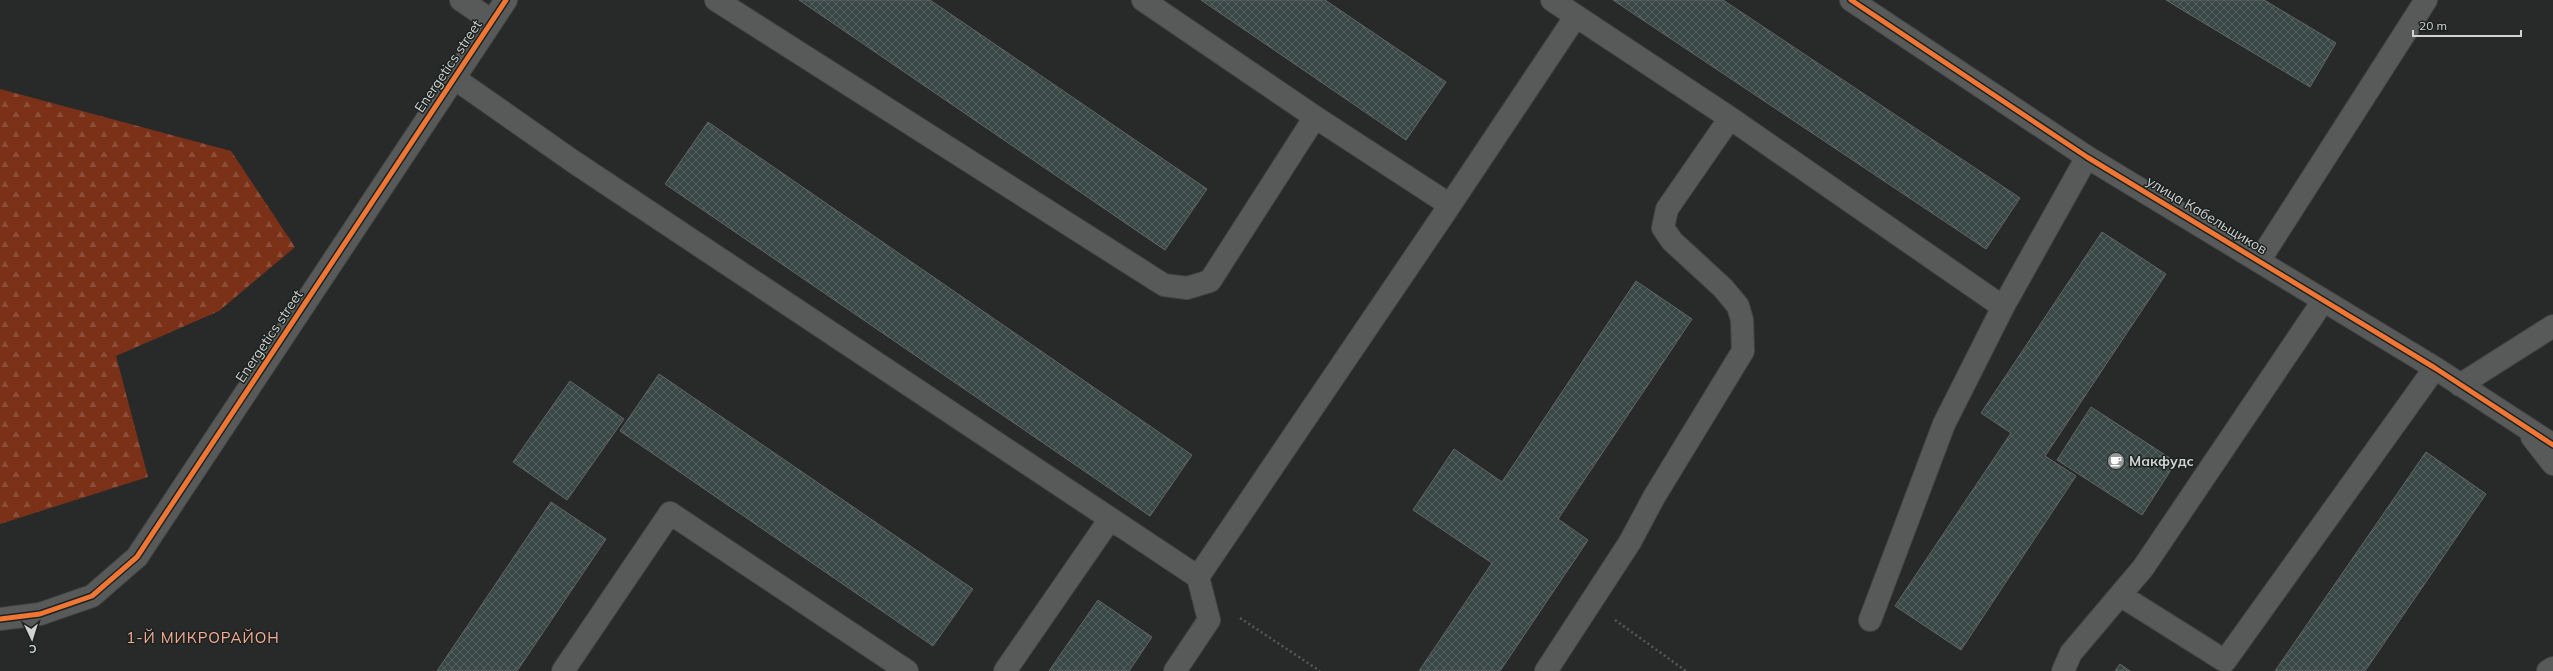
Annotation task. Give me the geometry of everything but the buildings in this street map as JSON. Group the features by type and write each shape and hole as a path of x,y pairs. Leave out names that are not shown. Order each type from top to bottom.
{"street":[{"path":"461,0 492,21"},
{"name":"Energetics street","path":"0,619 40,614 92,596 137,557 506,0"},
{"path":"716,0 1164,285 1187,288 1210,281 1315,117"},
{"path":"1144,0 1315,117 1450,205"},
{"path":"1552,0 1730,118 2003,307"},
{"name":"улица Кабельщиков","path":"1851,0 2087,157 2435,368 2523,427 2553,445"},
{"path":"2259,261 2426,0"},
{"path":"1200,586 1576,16"},
{"path":"454,78 574,162 1110,519 1200,586 1210,620 1175,671"},
{"path":"1546,671 1630,542 1654,497 1743,351 1742,320 1738,306 1723,288 1672,241 1663,228 1667,209 1730,118"},
{"path":"1870,620 1944,424 2003,307 2087,157"},
{"path":"2063,671 2072,653 2143,568 2323,301"},
{"path":"2460,384 2553,326"},
{"path":"2120,595 2225,661 2435,368"},
{"path":"2523,427 2553,434"},
{"path":"2523,427 2553,464"},
{"path":"563,671 670,513 901,669"},
{"path":"1005,671 1110,519"},
{"path":"2548,671 2553,668"}],"path":[{"path":"1200,586 1320,671"},
{"path":"1591,603 1686,671"}],"green space":[{"path":"0,89 231,151 295,247 219,311 116,356 148,477 0,524"}],"cycle path":[{"path":"0,619 40,614 92,596 137,557 506,0"},
{"path":"1851,0 2087,157 2435,368 2553,445"}],"place":[{"name":"Макфудс","path":"2116,461"}],"district":[{"name":"1-Й МИКРОРАЙОН","path":"203,638"}]}
